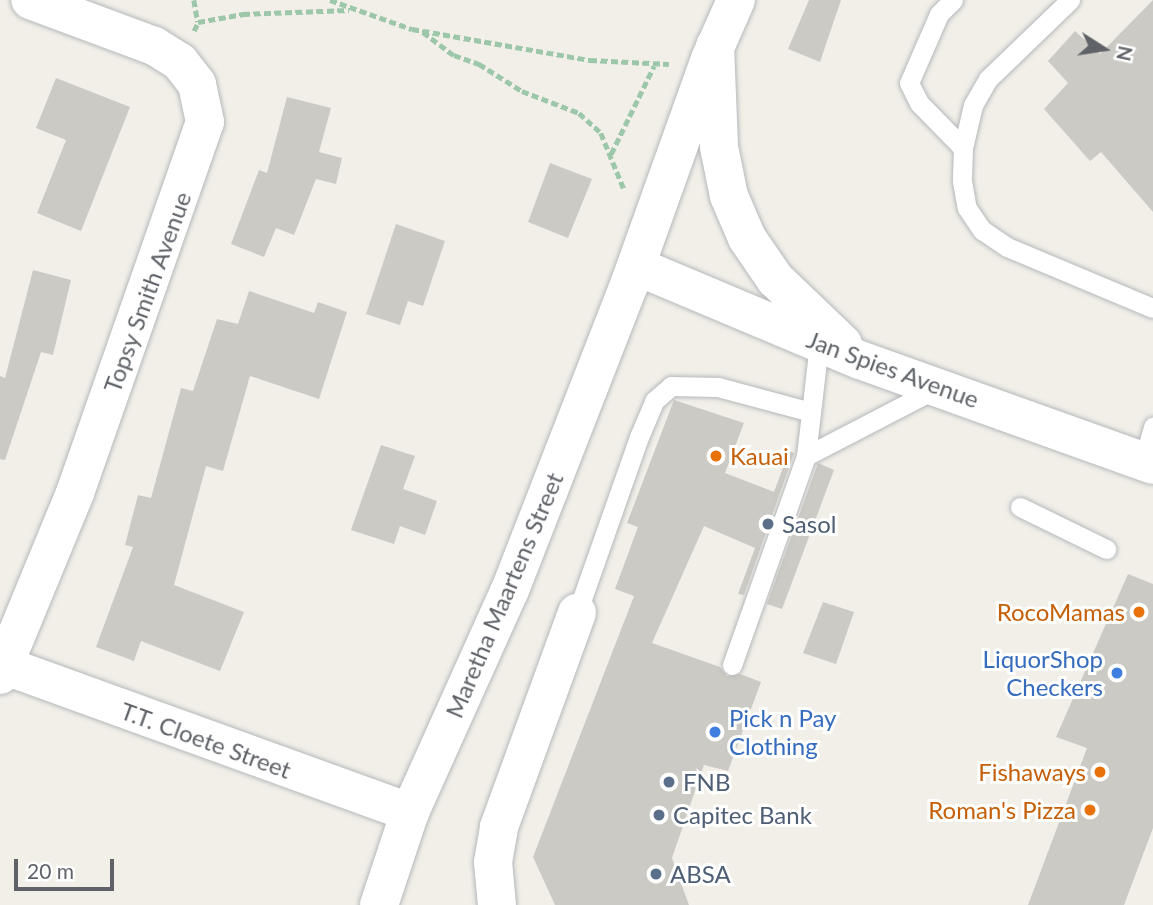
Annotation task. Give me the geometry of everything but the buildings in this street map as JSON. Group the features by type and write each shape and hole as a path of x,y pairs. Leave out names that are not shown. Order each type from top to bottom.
{"street":[{"name":"Topsy Smith Avenue","path":"2,670 75,493 202,139 204,105 197,84 180,62 154,46 30,0"},
{"name":"Maretha Maartens Street","path":"379,905 410,812 510,590 633,275 715,46 736,0"},
{"path":"715,46 712,65 719,147 729,196 747,238 775,279 860,360"},
{"name":"Jan Spies Avenue","path":"633,275 860,360 1150,451"},
{"path":"497,905 493,862 499,827 577,612"},
{"name":"T.T. Cloete Street","path":"2,670 410,812"}],"lane":[{"path":"953,0 939,14 909,83 919,103 963,148"},
{"path":"1070,0 988,79 972,105 963,148 967,208 982,230 1007,247 1153,307"},
{"path":"732,665 806,456 819,344"},
{"path":"577,612 649,413 671,386 718,387 811,412"},
{"path":"806,456 942,386"},
{"path":"1020,507 1106,549"}],"path":[{"path":"180,62 198,22 194,0"},
{"path":"330,0 420,30 590,60 669,64"},
{"path":"198,22 243,14 354,10"},
{"path":"420,30 454,55 479,64 522,92 579,113 601,133 624,190"},
{"path":"611,154 655,65"}],"place":[{"name":"Kauai","path":"716,456"},
{"name":"Sasol","path":"768,524"},
{"name":"RocoMamas","path":"1139,612"},
{"name":"LiquorShop Checkers","path":"1117,673"},
{"name":"Pick n Pay Clothing","path":"715,732"},
{"name":"Fishaways","path":"1100,772"},
{"name":"FNB","path":"669,782"},
{"name":"Roman's Pizza","path":"1090,810"},
{"name":"Capitec Bank","path":"659,815"},
{"name":"ABSA","path":"656,874"}]}
